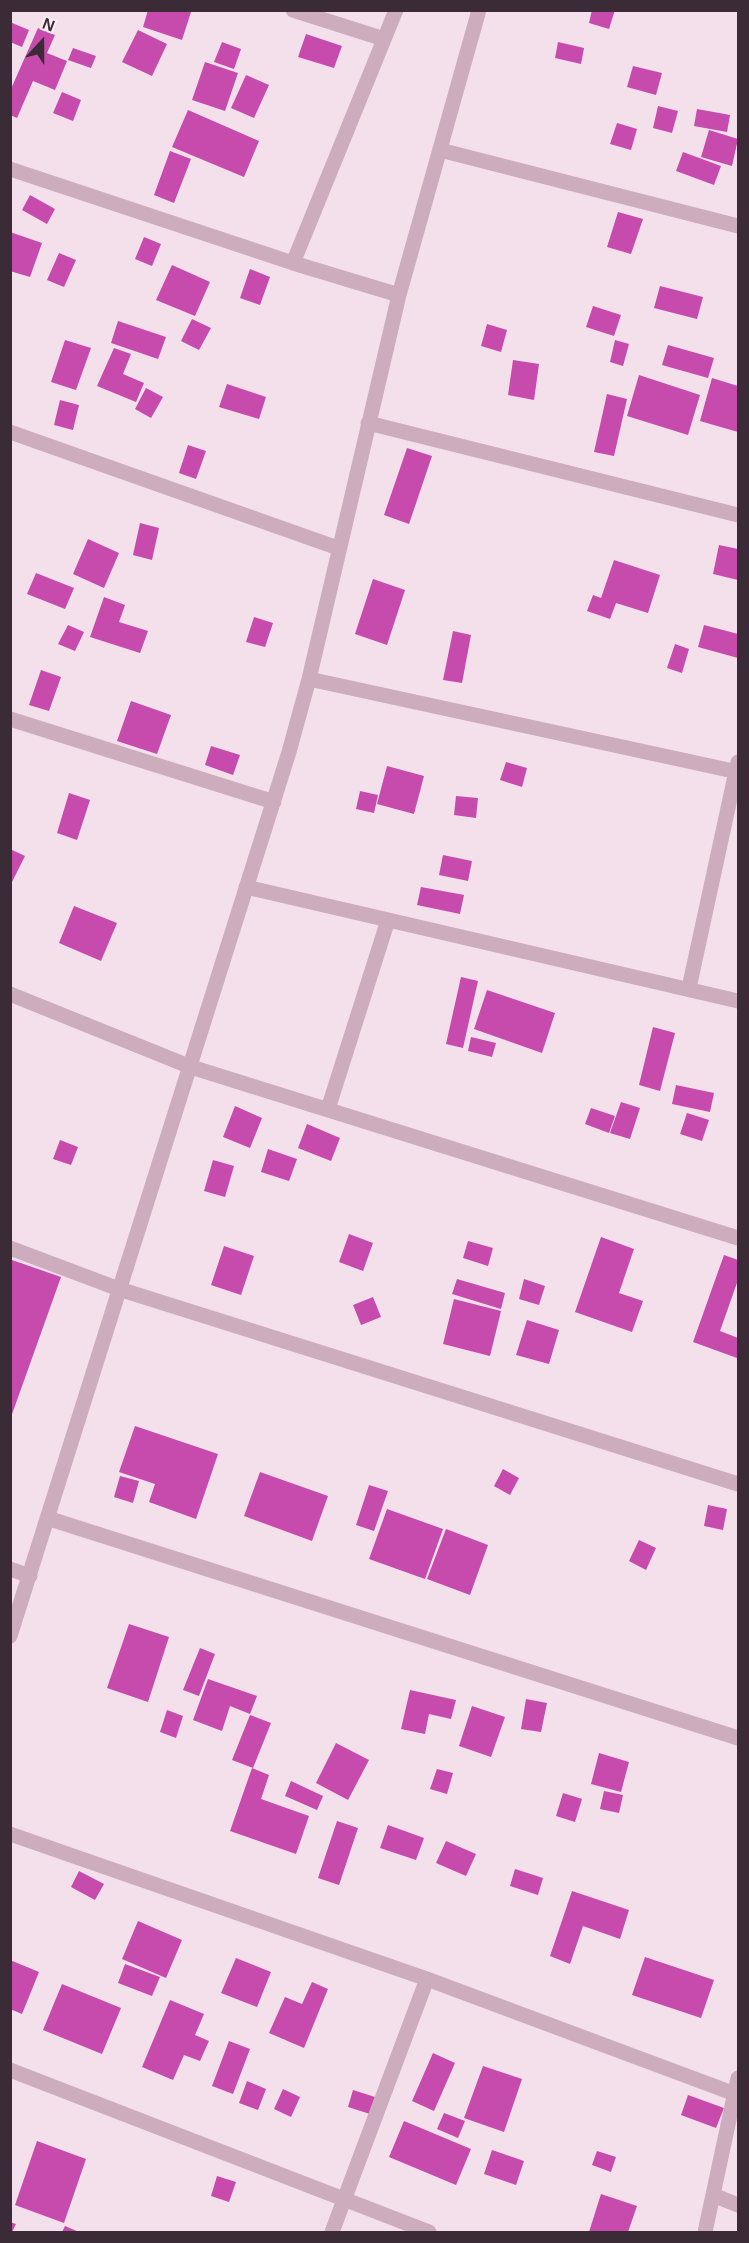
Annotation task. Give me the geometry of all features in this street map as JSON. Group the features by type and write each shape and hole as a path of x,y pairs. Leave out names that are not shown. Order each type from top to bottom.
{"street":[{"path":"292,10 384,39"},
{"path":"293,263 396,10"},
{"path":"10,1636 274,802 309,679 399,295 479,10"},
{"path":"440,150 738,226"},
{"path":"10,169 293,263 399,295"},
{"path":"368,423 738,515"},
{"path":"10,432 338,548"},
{"path":"309,679 738,768 689,988"},
{"path":"10,718 274,802"},
{"path":"246,887 738,1001"},
{"path":"328,1109 388,920"},
{"path":"10,994 191,1067 738,1238"},
{"path":"10,1248 119,1289 738,1484"},
{"path":"47,1518 738,1738"},
{"path":"10,1569 30,1576"},
{"path":"10,1834 427,1979 735,2094"},
{"path":"332,2232 427,1979"},
{"path":"10,2070 429,2232"},
{"path":"705,2232 738,2078"},
{"path":"713,2195 738,2205"}],"building":[{"path":"148,10 191,12 182,40 143,27"},
{"path":"592,10 615,10 609,29 589,23"},
{"path":"10,22 29,30 22,47 10,42"},
{"path":"38,28 55,35 47,53 67,61 55,90 33,81 17,118 10,115 10,91"},
{"path":"138,30 167,44 152,76 122,62"},
{"path":"306,34 342,46 334,68 298,57"},
{"path":"222,42 241,49 234,69 214,62"},
{"path":"558,42 584,48 581,64 555,58"},
{"path":"73,48 96,56 91,68 68,60"},
{"path":"205,62 238,73 225,111 192,100"},
{"path":"633,66 662,73 656,95 627,87"},
{"path":"246,75 269,85 254,118 231,108"},
{"path":"62,92 81,100 73,121 53,113"},
{"path":"658,106 678,111 672,133 653,128"},
{"path":"697,109 730,115 727,132 694,126"},
{"path":"188,110 259,141 244,177 172,147"},
{"path":"617,123 637,129 631,150 610,144"},
{"path":"709,130 738,139 732,166 701,157"},
{"path":"170,151 191,159 174,203 154,195"},
{"path":"683,152 721,166 714,185 676,171"},
{"path":"30,195 55,209 47,224 22,210"},
{"path":"618,212 643,219 631,254 607,247"},
{"path":"10,232 42,243 30,277 10,271"},
{"path":"144,237 161,244 152,266 135,259"},
{"path":"59,253 76,260 64,287 47,280"},
{"path":"172,265 210,282 195,316 156,300"},
{"path":"250,269 270,277 260,305 240,298"},
{"path":"660,286 703,297 697,319 654,308"},
{"path":"593,306 621,315 614,336 586,327"},
{"path":"192,319 211,328 199,350 181,341"},
{"path":"118,321 166,337 158,359 111,343"},
{"path":"487,324 507,330 501,352 481,346"},
{"path":"65,340 91,348 76,390 51,382"},
{"path":"615,340 629,344 623,366 610,362"},
{"path":"668,345 714,358 708,378 662,365"},
{"path":"114,348 131,354 123,374 144,383 136,402 97,386"},
{"path":"513,360 539,364 534,400 508,395"},
{"path":"639,375 700,395 688,435 627,416"},
{"path":"712,378 738,386 738,432 700,421"},
{"path":"227,384 266,397 259,419 219,407"},
{"path":"146,388 163,397 151,418 135,409"},
{"path":"607,394 627,399 614,456 594,452"},
{"path":"60,400 79,405 73,430 54,425"},
{"path":"188,445 206,451 196,479 179,473"},
{"path":"407,448 432,456 409,524 384,515"},
{"path":"140,523 159,528 152,560 133,555"},
{"path":"88,539 119,553 104,588 73,574"},
{"path":"719,545 738,549 738,580 713,574"},
{"path":"614,560 660,575 648,613 616,603 610,619 587,611 593,595 601,598"},
{"path":"36,573 74,588 65,609 27,594"},
{"path":"373,579 405,590 387,645 355,634"},
{"path":"104,597 125,605 119,622 148,631 140,653 90,637"},
{"path":"254,617 273,623 265,647 246,642"},
{"path":"68,625 84,632 75,651 58,644"},
{"path":"704,625 738,634 738,658 698,647"},
{"path":"453,631 471,635 462,683 443,680"},
{"path":"675,644 689,649 682,673 667,668"},
{"path":"41,670 61,677 49,711 29,705"},
{"path":"131,701 171,715 157,754 117,741"},
{"path":"211,746 240,755 233,775 205,765"},
{"path":"506,762 527,768 522,787 500,780"},
{"path":"387,766 424,776 414,814 377,804"},
{"path":"360,791 378,795 374,813 356,809"},
{"path":"69,793 90,800 77,840 57,833"},
{"path":"456,796 478,798 476,818 454,815"},
{"path":"10,849 25,856 10,886"},
{"path":"443,855 472,861 468,881 439,875"},
{"path":"421,887 464,895 460,914 417,905"},
{"path":"74,906 117,923 101,961 59,943"},
{"path":"461,977 478,981 463,1048 446,1044"},
{"path":"487,990 555,1013 542,1053 474,1029"},
{"path":"653,1027 675,1033 660,1091 639,1085"},
{"path":"471,1037 496,1043 492,1057 468,1051"},
{"path":"676,1085 714,1093 710,1112 672,1104"},
{"path":"621,1102 640,1108 630,1139 610,1133"},
{"path":"235,1106 262,1118 250,1148 223,1137"},
{"path":"591,1108 615,1116 609,1133 585,1124"},
{"path":"687,1113 709,1120 702,1141 680,1134"},
{"path":"307,1124 340,1138 331,1161 298,1148"},
{"path":"60,1140 78,1147 71,1165 53,1159"},
{"path":"268,1149 297,1159 289,1181 261,1172"},
{"path":"213,1160 234,1166 225,1197 204,1191"},
{"path":"349,1234 373,1243 363,1271 339,1262"},
{"path":"601,1237 634,1249 619,1293 643,1301 632,1332 575,1312"},
{"path":"468,1241 493,1248 488,1266 463,1258"},
{"path":"224,1246 254,1256 241,1295 211,1285"},
{"path":"724,1255 738,1260 738,1280 720,1331 738,1338 737,1358 693,1342"},
{"path":"12,1260 61,1277 11,1417 10,1264"},
{"path":"457,1279 505,1293 501,1309 452,1294"},
{"path":"524,1279 545,1286 539,1305 519,1299"},
{"path":"373,1297 381,1317 361,1325 353,1305"},
{"path":"454,1299 501,1311 490,1356 443,1344"},
{"path":"527,1320 559,1330 549,1364 516,1355"},
{"path":"135,1426 218,1454 196,1519 149,1502 155,1484 119,1472"},
{"path":"503,1469 519,1478 510,1495 494,1486"},
{"path":"260,1472 328,1496 312,1541 244,1516"},
{"path":"120,1476 139,1481 133,1503 114,1497"},
{"path":"369,1485 388,1491 374,1531 356,1525"},
{"path":"708,1505 727,1509 723,1530 704,1526"},
{"path":"387,1509 443,1529 425,1579 369,1559"},
{"path":"446,1529 488,1545 470,1595 427,1579"},
{"path":"639,1540 656,1548 646,1570 629,1561"},
{"path":"129,1624 169,1637 148,1702 107,1688"},
{"path":"200,1648 215,1654 199,1696 183,1690"},
{"path":"208,1679 257,1696 250,1714 230,1706 222,1731 193,1720"},
{"path":"410,1690 456,1700 451,1719 429,1714 425,1734 401,1729"},
{"path":"526,1699 547,1703 541,1732 521,1729"},
{"path":"472,1706 505,1717 491,1757 459,1746"},
{"path":"167,1710 183,1716 176,1738 160,1732"},
{"path":"250,1715 271,1723 253,1768 232,1760"},
{"path":"336,1743 369,1760 348,1800 316,1783"},
{"path":"599,1753 629,1762 621,1792 591,1784"},
{"path":"252,1768 269,1775 261,1799 309,1816 296,1854 230,1831"},
{"path":"437,1769 453,1773 447,1794 430,1789"},
{"path":"291,1781 323,1796 317,1810 285,1796"},
{"path":"604,1791 623,1795 619,1813 600,1809"},
{"path":"563,1793 582,1799 575,1822 556,1816"},
{"path":"337,1821 358,1828 339,1885 318,1878"},
{"path":"388,1825 424,1838 416,1860 380,1848"},
{"path":"446,1841 476,1854 466,1876 436,1863"},
{"path":"515,1869 543,1878 538,1895 510,1886"},
{"path":"79,1871 104,1884 95,1900 71,1887"},
{"path":"572,1891 629,1910 620,1939 583,1926 570,1964 550,1956"},
{"path":"138,1921 182,1940 166,1978 122,1959"},
{"path":"645,1957 714,1980 701,2018 632,1995"},
{"path":"236,1958 271,1972 257,2007 221,1993"},
{"path":"10,1960 39,1972 22,2014 10,2009"},
{"path":"125,1964 160,1977 152,1996 118,1983"},
{"path":"312,1982 328,1989 304,2048 269,2033 285,1997 302,2004"},
{"path":"62,1984 121,2008 102,2054 43,2030"},
{"path":"170,2000 204,2014 195,2035 209,2041 200,2061 184,2055 173,2080 142,2067"},
{"path":"229,2041 250,2049 233,2094 212,2086"},
{"path":"433,2053 455,2063 434,2111 412,2101"},
{"path":"483,2066 522,2079 504,2132 464,2118"},
{"path":"247,2081 266,2089 258,2110 239,2103"},
{"path":"283,2089 300,2097 291,2117 274,2109"},
{"path":"353,2090 375,2097 370,2114 348,2107"},
{"path":"688,2095 724,2108 716,2128 681,2115"},
{"path":"444,2113 465,2121 458,2138 437,2129"},
{"path":"404,2121 471,2149 456,2185 389,2157"},
{"path":"37,2141 86,2159 64,2223 15,2205"},
{"path":"492,2150 524,2161 516,2185 484,2174"},
{"path":"597,2151 616,2157 611,2172 592,2165"},
{"path":"217,2176 236,2182 229,2202 211,2196"},
{"path":"601,2194 637,2206 628,2232 589,2232"},
{"path":"10,2222 16,2224 12,2232 10,2232"},
{"path":"65,2226 79,2232 62,2232"}]}
